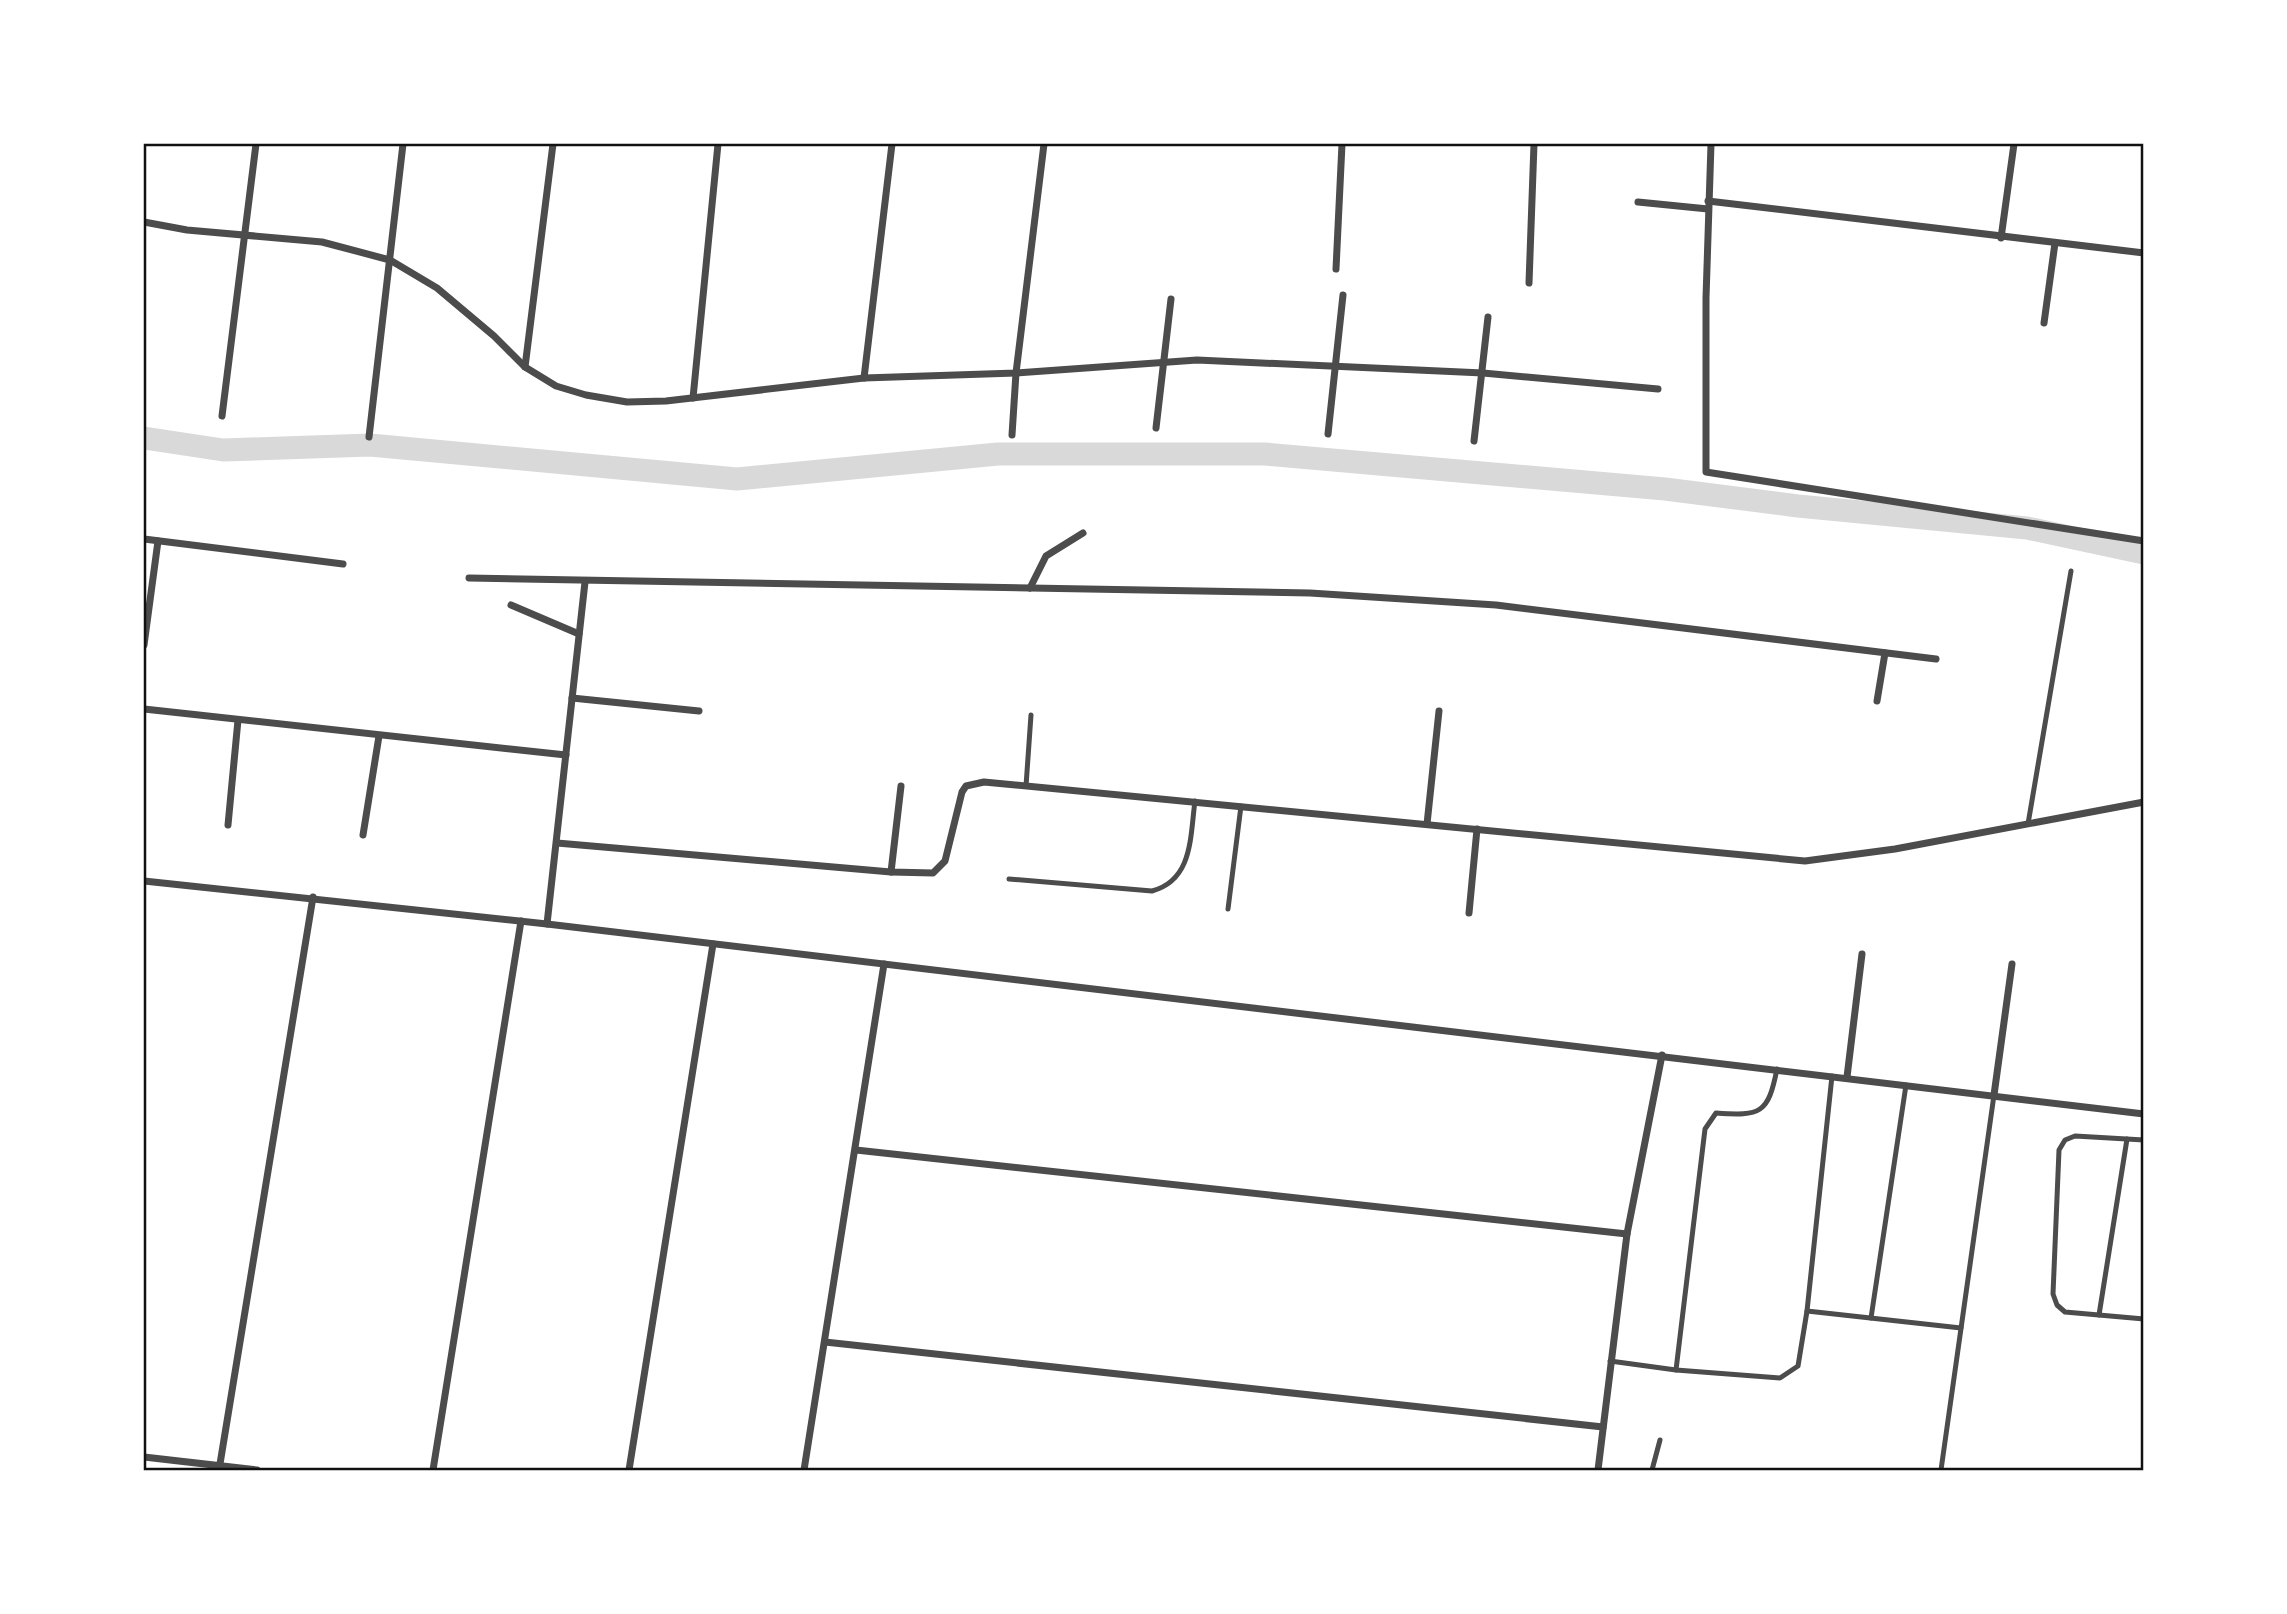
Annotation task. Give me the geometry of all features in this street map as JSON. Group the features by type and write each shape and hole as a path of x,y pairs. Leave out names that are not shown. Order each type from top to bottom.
{"street":[{"path":"222,416 256,144"},
{"path":"369,437 403,144"},
{"path":"525,367 553,144"},
{"path":"693,398 718,144"},
{"path":"864,378 892,144"},
{"path":"1012,435 1016,373 1044,144"},
{"path":"1336,269 1342,144"},
{"path":"1529,282 1534,144"},
{"path":"1711,144 1706,472 2144,541"},
{"path":"2001,237 2014,144"},
{"path":"1638,202 1708,205 2144,253"},
{"path":"144,222 187,230 246,233 322,242 390,260 437,288 466,311 525,367 556,386 586,396 627,402 693,398 864,378 1016,373 1198,360 1483,373 1658,389"},
{"path":"2044,323 2055,243"},
{"path":"1328,434 1338,366 1343,295"},
{"path":"1156,428 1171,299"},
{"path":"1474,441 1488,317"},
{"path":"1030,587 1046,556 1083,533"},
{"path":"144,539 343,564"},
{"path":"144,645 158,541"},
{"path":"470,578 1310,593 1496,605 1936,659"},
{"path":"547,924 585,582"},
{"path":"511,605 579,634"},
{"path":"1877,701 1885,653"},
{"path":"572,698 699,711"},
{"path":"144,709 566,755"},
{"path":"1427,824 1438,711"},
{"path":"228,825 238,720"},
{"path":"363,835 379,736"},
{"path":"557,843 891,872 933,873 945,862 962,792 967,786 984,782 1805,861 1895,849 2144,802"},
{"path":"891,872 901,786"},
{"path":"1469,913 1477,829"},
{"path":"144,881 547,924 2144,1114"},
{"path":"220,1468 313,897"},
{"path":"433,1471 521,921"},
{"path":"629,1471 713,944"},
{"path":"1847,1077 1862,954"},
{"path":"804,1471 884,964"},
{"path":"1994,1096 2012,964"},
{"path":"1598,1471 1627,1234 1662,1055"},
{"path":"856,1150 1627,1234"},
{"path":"825,1342 1603,1427"},
{"path":"144,1457 257,1471"}],"lane":[{"path":"2028,824 2070,571"},
{"path":"1026,786 1031,715"},
{"path":"1010,878 1152,891 1164,888 1185,867 1195,802"},
{"path":"1228,909 1241,806"},
{"path":"1676,1370 1705,1129 1716,1113 1745,1115 1763,1110 1770,1100 1777,1069"},
{"path":"1610,1361 1676,1370 1780,1378 1798,1366 1807,1311 1832,1076"},
{"path":"1871,1318 1906,1085"},
{"path":"1941,1471 1994,1096"},
{"path":"2144,1140 2075,1136 2066,1140 2059,1150 2053,1294 2057,1305 2065,1312 2144,1319"},
{"path":"2099,1315 2127,1139"},
{"path":"1807,1311 1961,1328"},
{"path":"1652,1471 1660,1440"}],"waterway":[{"path":"144,438 223,450 370,445 737,479 998,454 1265,454 1665,489 1798,506 2027,528 2144,553"}]}
